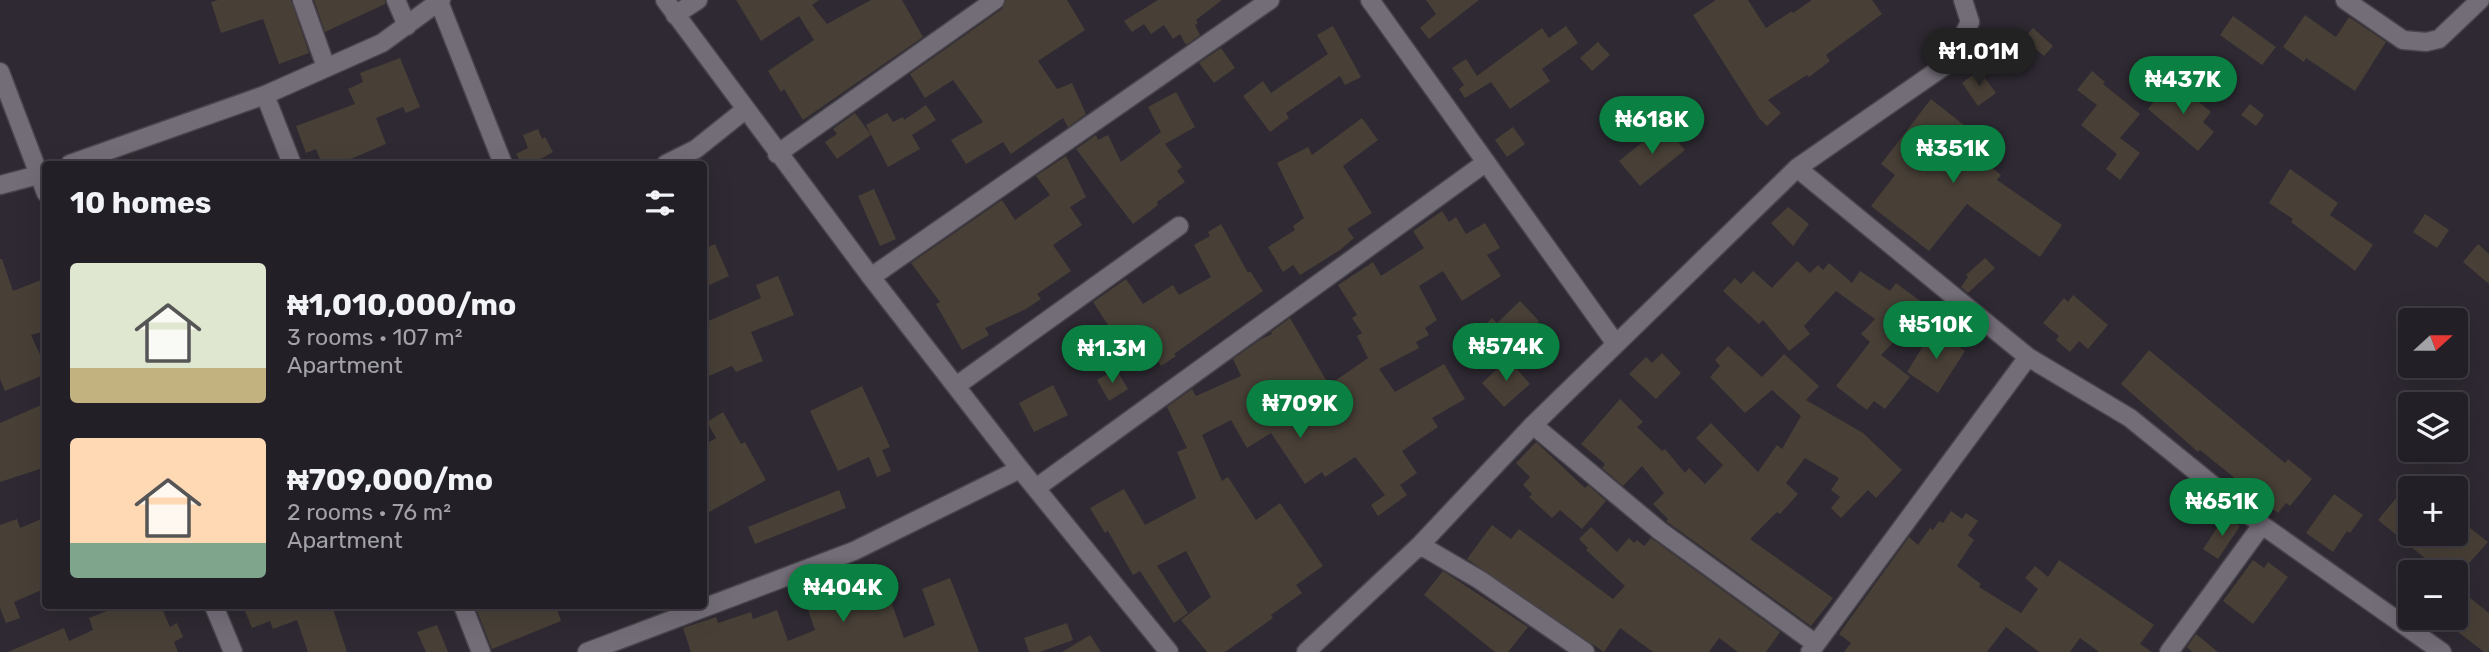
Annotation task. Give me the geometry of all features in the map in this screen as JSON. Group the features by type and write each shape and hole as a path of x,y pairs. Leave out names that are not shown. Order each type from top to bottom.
{"street":[{"path":"302,0 326,67"},
{"path":"396,0 407,26"},
{"path":"698,0 670,8 871,277 1020,469 1169,652"},
{"path":"777,154 995,0"},
{"path":"871,277 1270,0"},
{"path":"1370,0 1616,344"},
{"path":"1306,652 1420,545 1533,425 1797,168 1950,62 1970,22 1963,0"},
{"path":"2346,0 2403,40 2427,42 2439,39 2480,0"},
{"path":"78,161 265,95 382,43 440,1 502,161"},
{"path":"0,72 42,175 0,186"},
{"path":"265,95 291,161"},
{"path":"672,161 696,149 746,109"},
{"path":"1036,488 1485,163"},
{"path":"1797,168 2028,357 2130,418 2262,525 2442,652"},
{"path":"956,386 1179,226"},
{"path":"1533,425 1660,531 1813,648 2028,357"},
{"path":"707,601 854,551 1020,469"},
{"path":"2169,652 2262,525"},
{"path":"1420,545 1480,580 1585,652"},
{"path":"215,609 233,652"},
{"path":"464,609 481,652"},
{"path":"587,652 674,612"}],"building":[{"path":"291,0 309,53 279,64 263,19 221,33 211,2"},
{"path":"314,0 385,0 385,4 325,32"},
{"path":"736,0 819,0 812,5 827,24 871,0 902,0 923,37 803,120 784,89 781,92 768,71 814,40 799,16 761,41"},
{"path":"1006,0 1067,0 1085,30 1038,61 1057,89 1072,83 1086,114 1068,127 1063,118 1011,154 1003,142 966,164 951,140 983,122 953,80 925,98 910,74 1002,9"},
{"path":"1158,0 1222,0 1196,20 1198,23 1195,25 1200,35 1186,45 1180,34 1173,39 1164,25 1151,34 1144,24 1132,32 1124,21"},
{"path":"1426,0 1479,0 1429,39 1420,28 1436,14"},
{"path":"1716,0 1748,0 1766,28 1812,0 1872,0 1882,14 1826,55 1830,61 1809,77 1807,75 1768,100 1781,113 1767,126 1759,118 1693,15"},
{"path":"2305,15 2336,37 2349,17 2386,42 2355,91 2306,58 2304,62 2283,47"},
{"path":"2233,16 2276,47 2262,65 2220,35"},
{"path":"1333,26 1361,77 1345,85 1340,76 1286,113 1289,118 1270,132 1243,96 1263,81 1271,93 1328,54 1317,35"},
{"path":"1566,26 1578,43 1542,69 1550,81 1510,109 1491,82 1465,98 1459,89 1464,85 1452,68 1466,59 1477,76 1542,28 1549,38"},
{"path":"2033,28 2053,46 2044,56 2024,39"},
{"path":"1598,42 1610,55 1592,71 1580,58"},
{"path":"1221,48 1235,68 1214,83 1199,63"},
{"path":"400,58 420,107 406,113 403,107 376,118 386,144 346,161 321,161 316,149 306,153 296,126 355,104 348,89 363,82 360,73"},
{"path":"1979,70 1996,93 1978,106 1962,83"},
{"path":"2092,71 2105,82 2103,84 2140,114 2120,138 2140,153 2120,180 2106,169 2117,154 2081,125 2097,105 2077,90"},
{"path":"2180,86 2211,112 2203,122 2214,132 2198,151 2148,109 2165,87 2173,94"},
{"path":"1176,92 1195,127 1165,144 1182,167 1177,171 1185,182 1133,224 1076,149 1096,135 1098,140 1108,135 1121,162 1161,132 1148,107"},
{"path":"1931,99 1994,149 1981,159 2001,175 1997,180 2062,225 2040,257 1967,204 1929,251 1871,206 1895,175 1881,164"},
{"path":"2250,104 2264,115 2256,126 2241,115"},
{"path":"926,105 936,120 912,135 920,149 888,167 866,125 887,113 893,122 903,117 904,120"},
{"path":"855,113 871,135 837,159 825,142 837,134 833,129"},
{"path":"1362,118 1378,140 1343,166 1372,213 1347,229 1354,238 1340,250 1300,275 1293,265 1283,272 1268,247 1295,230 1293,226 1304,218 1277,163 1308,147 1312,155"},
{"path":"1664,125 1685,150 1640,186 1619,161"},
{"path":"1513,127 1525,144 1507,157 1495,140"},
{"path":"538,129 542,139 545,137 553,152 537,161 520,161 516,154 528,148 523,135"},
{"path":"1066,156 1086,197 1070,207 1082,225 1053,245 1071,271 1037,294 1041,299 985,328 989,335 962,350 936,304 940,302 911,263 1002,200 1015,220 1050,195 1036,176"},
{"path":"2290,169 2338,203 2330,215 2373,245 2355,271 2291,222 2293,219 2269,203"},
{"path":"874,189 896,239 880,246 858,196"},
{"path":"1788,207 1809,224 1793,246 1771,223"},
{"path":"1442,211 1449,222 1456,217 1466,234 1485,223 1500,248 1487,255 1501,276 1462,301 1443,271 1419,286 1437,320 1425,328 1429,335 1416,342 1419,348 1379,369 1395,392 1444,364 1465,399 1432,418 1438,427 1402,451 1417,473 1400,485 1407,495 1378,516 1371,505 1385,495 1355,457 1325,477 1322,472 1305,484 1271,433 1247,448 1231,420 1202,435 1222,481 1228,477 1256,520 1280,503 1323,566 1296,585 1302,593 1271,615 1273,618 1225,652 1207,652 1181,620 1211,597 1186,551 1157,566 1188,613 1174,623 1140,571 1133,575 1108,531 1105,533 1090,508 1124,489 1145,525 1196,498 1177,452 1187,448 1167,407 1192,389 1196,396 1241,376 1233,359 1272,334 1271,332 1290,318 1329,385 1368,358 1357,336 1362,333 1352,318 1357,315 1338,285 1373,262 1381,276 1424,248 1413,231"},
{"path":"2425,214 2449,230 2437,248 2413,232"},
{"path":"1221,224 1248,273 1250,271 1263,291 1161,366 1153,353 1134,365 1093,302 1126,279 1143,304 1173,285 1179,295 1211,277 1194,245 1210,236 1208,232"},
{"path":"715,244 729,276 707,286 707,248"},
{"path":"2478,244 2489,254 2489,284 2463,262"},
{"path":"1985,258 1995,268 1968,293 1961,287 1968,277 1966,275"},
{"path":"2,259 13,291 42,280 42,332 31,335 42,359 42,376 5,391 0,379"},
{"path":"1797,261 1810,273 1818,265 1823,270 1829,263 1852,283 1860,271 1890,291 1896,283 1923,303 1913,316 1916,319 1881,355 1910,377 1885,409 1874,401 1867,410 1836,386 1870,342 1861,334 1875,319 1836,291 1804,326 1810,334 1789,351 1763,320 1759,324 1723,291 1735,278 1741,284 1753,271 1772,288"},
{"path":"778,276 794,315 751,332 763,361 736,372 732,366 707,377 707,322 761,298 756,285"},
{"path":"2073,295 2108,325 2088,349 2079,341 2070,352 2056,340 2059,336 2043,323 2064,298 2068,302"},
{"path":"1520,301 1539,321 1506,353 1482,328 1492,318 1497,323"},
{"path":"1933,330 1965,351 1938,393 1907,372"},
{"path":"1728,346 1762,377 1784,354 1819,386 1806,400 1863,433 1902,470 1876,498 1868,490 1841,518 1831,508 1840,497 1831,490 1839,478 1805,458 1786,483 1798,494 1780,514 1777,512 1750,539 1833,598 1811,626 1666,521 1668,519 1653,504 1664,493 1642,466 1623,486 1602,468 1605,464 1581,444 1620,399 1643,422 1637,427 1662,451 1665,449 1685,473 1689,468 1705,484 1723,465 1696,438 1711,423 1758,472 1777,445 1782,449 1801,416 1772,390 1745,413 1710,377 1720,366 1715,360"},
{"path":"2149,350 2285,463 2288,459 2312,479 2290,506 2286,503 2278,513 2200,450 2198,452 2121,384"},
{"path":"1662,353 1681,373 1656,399 1629,374 1646,357 1652,363"},
{"path":"1508,359 1530,384 1504,407 1482,383"},
{"path":"1116,369 1128,389 1109,401 1097,380"},
{"path":"1053,385 1068,415 1034,432 1019,403"},
{"path":"862,386 890,447 882,450 891,471 877,477 869,457 838,471 810,411"},
{"path":"42,405 42,468 0,482 0,423"},
{"path":"723,412 741,444 745,442 766,480 707,513 707,443 716,438 707,422"},
{"path":"1536,442 1585,488 1588,485 1606,501 1582,529 1560,510 1552,518 1529,497 1532,494 1523,485 1530,477 1516,463"},
{"path":"839,490 846,508 755,544 748,527"},
{"path":"2334,494 2363,515 2350,533 2347,531 2333,552 2306,533"},
{"path":"2398,496 2398,536 2378,520"},
{"path":"1951,511 1962,519 1966,513 1978,521 1968,535 1974,540 1957,566 1981,584 1979,587 2021,613 2038,589 2025,578 2035,566 2048,577 2059,560 2154,625 2140,644 2152,652 2099,652 2080,638 2070,652 2039,652 2006,627 1987,652 1844,652 1851,643 1839,634 1909,537 1918,545 1930,528 1933,530 1939,521 1943,523"},
{"path":"2225,516 2240,526 2218,559 2203,549"},
{"path":"17,519 20,528 42,519 42,590 14,602 20,618 6,623 0,608 0,525"},
{"path":"1492,525 1511,539 1519,529 1613,599 1625,586 1586,550 1588,548 1579,539 1591,527 1617,552 1629,538 1644,546 1651,538 1780,632 1766,652 1738,652 1719,638 1709,652 1653,652 1620,628 1604,652 1467,559"},
{"path":"2468,526 2488,542 2468,564 2468,560 2427,560 2410,546 2468,546"},
{"path":"2253,560 2264,568 2268,562 2288,577 2253,624 2223,601"},
{"path":"867,568 878,597 888,593 904,638 935,625 922,589 950,578 979,652 691,652 683,628 716,617 718,623 751,612 753,619 777,610 788,641 815,630 803,595"},
{"path":"1443,571 1528,627 1508,652 1495,652 1424,595"},
{"path":"2468,596 2489,613 2489,652 2484,652 2456,630 2468,630"},
{"path":"112,609 162,609 170,627 177,623 183,637 174,642 178,652 8,652 64,628 69,641 93,630 89,618"},
{"path":"244,609 333,609 347,652 308,652 297,620 273,629 270,621 252,628"},
{"path":"476,609 557,609 561,621 492,649"},
{"path":"1067,623 1073,640 1040,652 1029,652 1024,638"},
{"path":"437,625 448,652 426,652 417,632"},
{"path":"2196,634 2218,652 2192,652 2187,647"},
{"path":"1090,635 1101,652 1062,652"}]}
